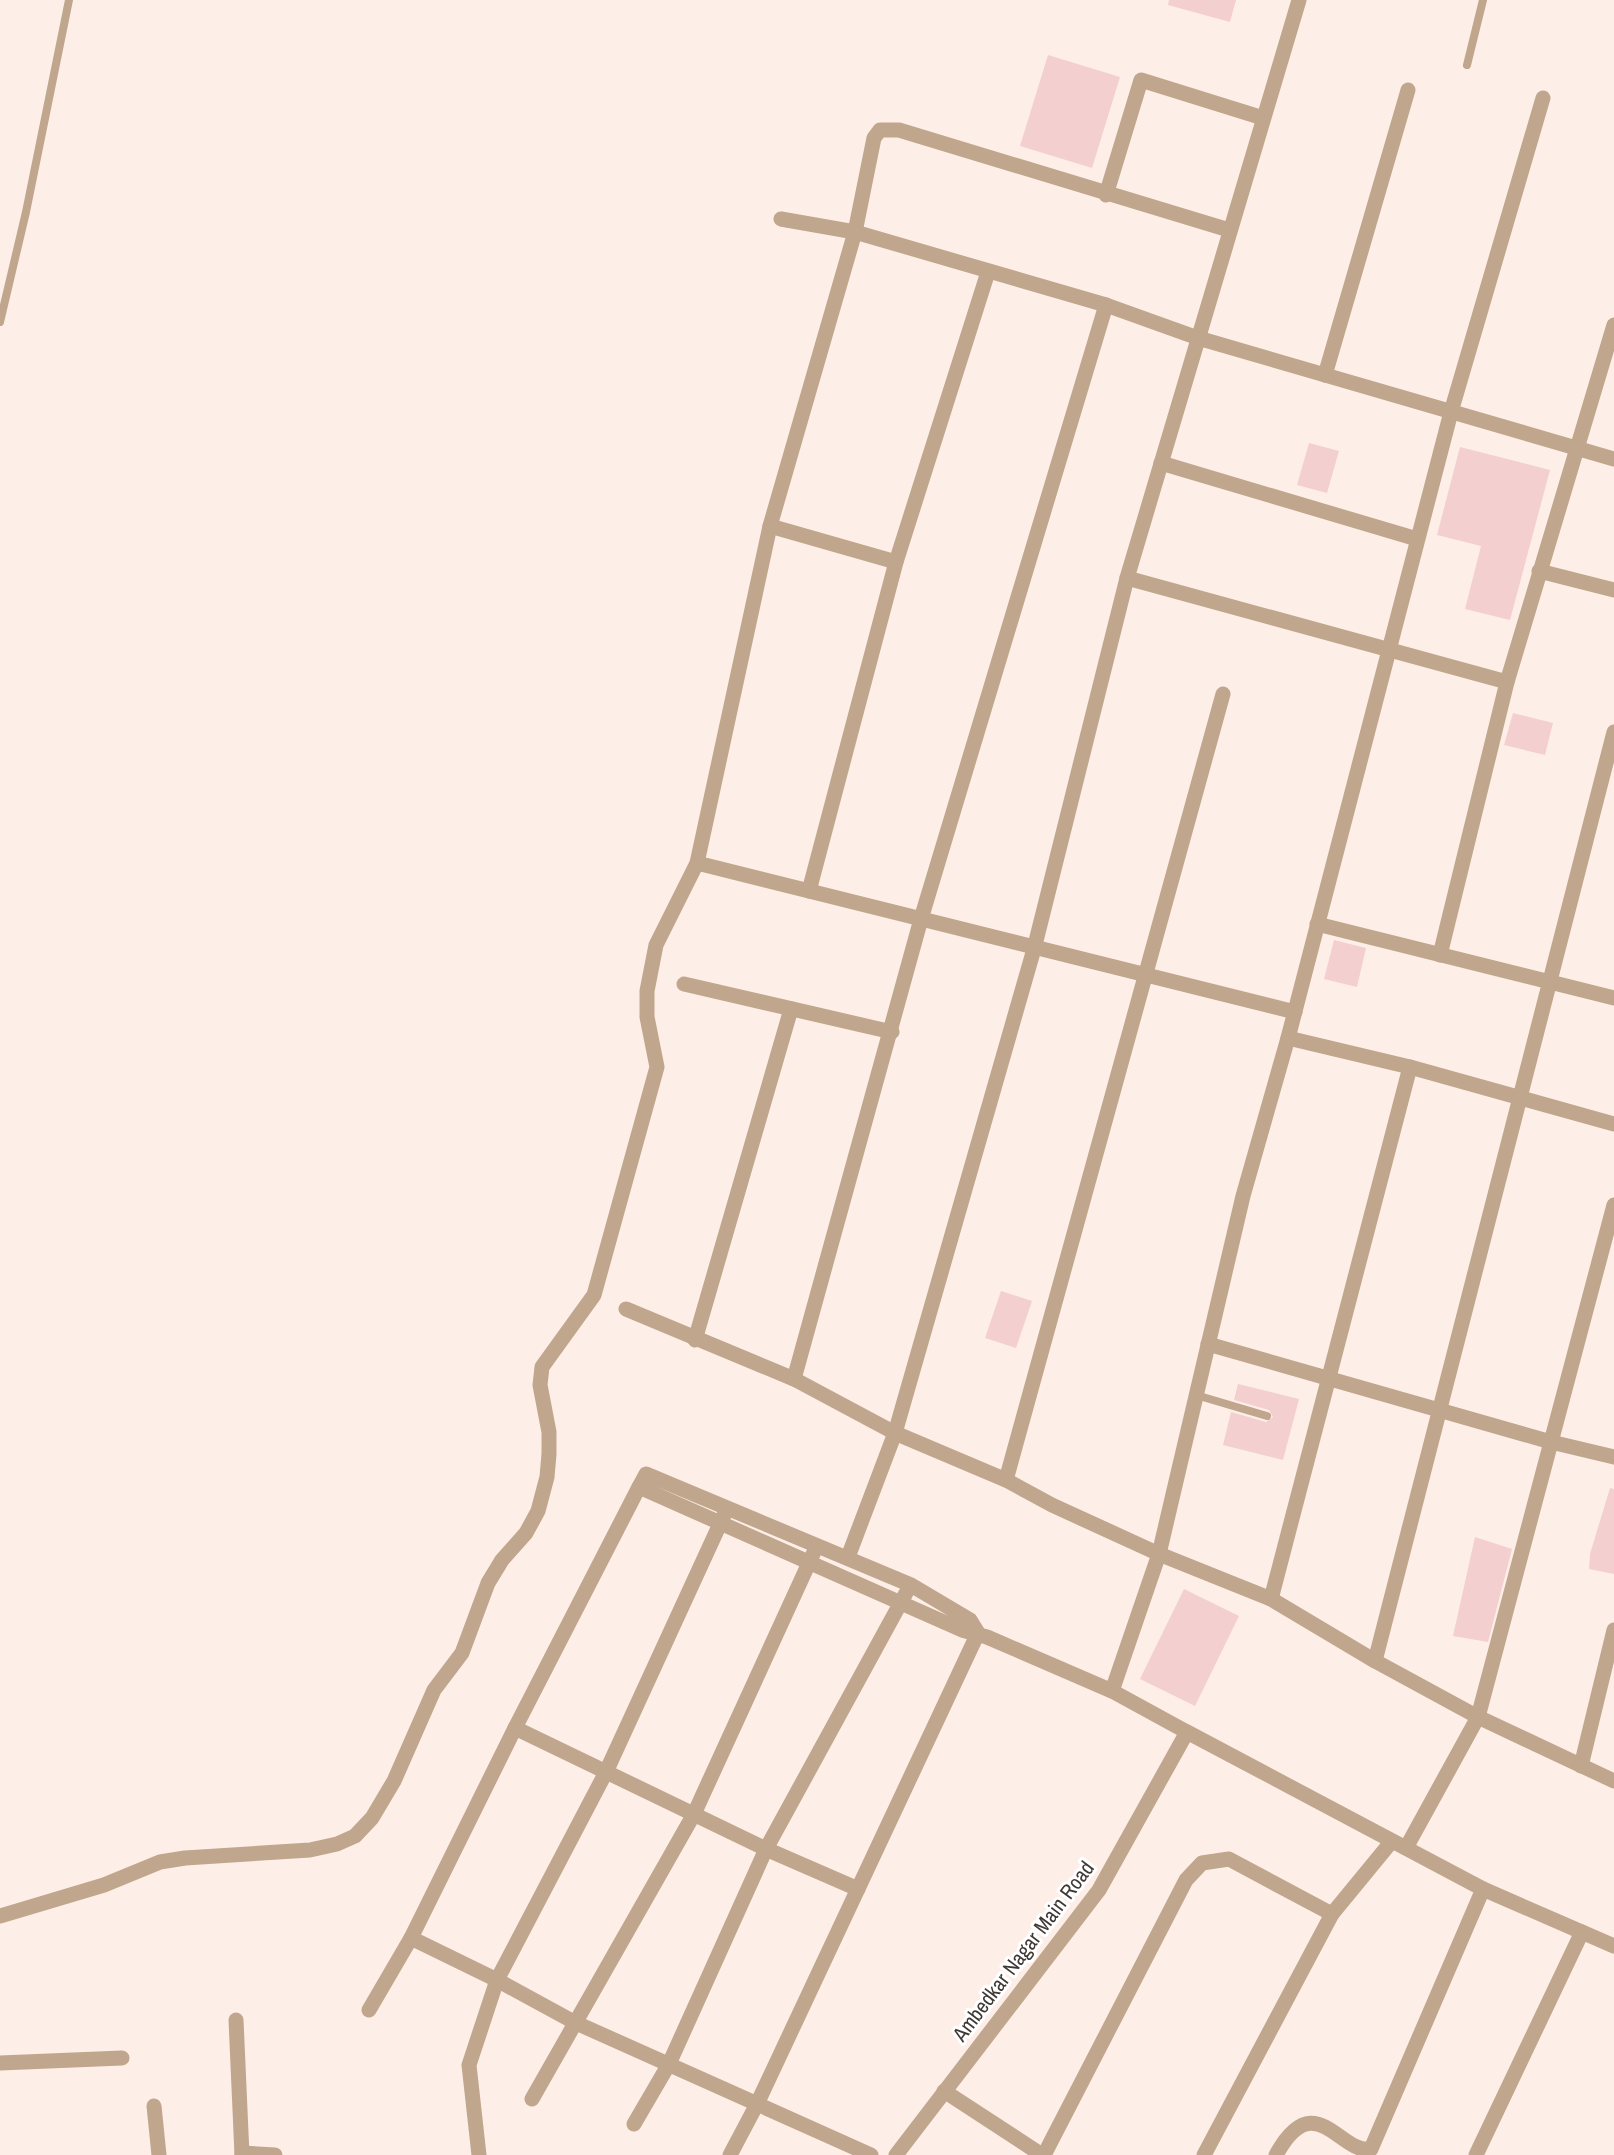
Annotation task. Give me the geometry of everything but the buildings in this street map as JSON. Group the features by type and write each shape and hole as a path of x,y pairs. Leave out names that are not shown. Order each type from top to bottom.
{"street":[{"path":"848,1557 895,1433 1034,949 1127,578 1299,0"},
{"path":"1106,195 1141,80 1263,118"},
{"path":"1325,375 1408,90"},
{"path":"1112,1691 1159,1554 1244,1196 1295,1012 1417,539 1451,412 1543,98"},
{"path":"0,1916 104,1885 160,1862 185,1858 310,1850 337,1844 356,1836 372,1818 394,1780 434,1690 462,1653 488,1583 502,1560 526,1533 538,1512 547,1477 549,1454 549,1432 540,1385 542,1367 594,1295 657,1067 647,1017 647,991 656,945 697,864 770,526 855,232 874,138 880,130 889,128 1106,195 1229,230"},
{"path":"781,219 855,232 1106,305 1198,338 1614,459"},
{"path":"809,891 896,562 988,272"},
{"path":"794,1379 892,1032 921,919 1106,305"},
{"path":"1440,955 1507,682 1539,572 1579,449 1614,325"},
{"path":"1161,464 1417,539"},
{"path":"770,526 896,562"},
{"path":"1539,572 1614,590"},
{"path":"1127,578 1507,682"},
{"path":"1006,1480 1223,693"},
{"path":"1375,1661 1614,732"},
{"path":"697,864 1295,1012"},
{"path":"1317,924 1614,998"},
{"path":"684,984 892,1032"},
{"path":"695,1340 791,1009"},
{"path":"1288,1038 1410,1067 1614,1124"},
{"path":"1271,1599 1410,1067"},
{"path":"1204,2155 1332,1914 1399,1844 1478,1716 1614,1205"},
{"path":"626,1309 695,1340 794,1379 895,1433 1006,1480 1052,1505 1159,1554 1271,1599 1375,1661 1478,1716 1614,1781"},
{"path":"1209,1344 1551,1442 1614,1457"},
{"path":"369,2010 411,1938 514,1728 646,1474 818,1544 910,1585 970,1620 978,1634"},
{"path":"639,1487 902,1601 962,1630 978,1634 1112,1691 1483,1889 1614,1946"},
{"path":"479,2155 469,2065 497,1980 606,1772 728,1507"},
{"path":"532,2099 694,1814 818,1544"},
{"path":"634,2124 669,2064 766,1849 910,1585"},
{"path":"1581,1766 1614,1630"},
{"path":"730,2155 757,2104 978,1634"},
{"path":"514,1728 766,1849 858,1889"},
{"name":"Ambedkar Nagar Main Road","path":"896,2155 1099,1890 1187,1732"},
{"path":"944,2091 1043,2155 1186,1880 1202,1863 1229,1859 1332,1914"},
{"path":"1276,2155 1291,2133 1309,2127 1318,2127 1354,2153 1363,2154 1371,2149 1483,1889"},
{"path":"1476,2155 1582,1932"},
{"path":"411,1938 497,1980 574,2022 871,2155"},
{"path":"236,2020 242,2154 275,2155"},
{"path":"0,2063 122,2058"},
{"path":"154,2106 159,2155"}],"lane":[{"path":"0,322 26,212 69,0"},
{"path":"1467,65 1483,0"},
{"path":"1196,1395 1267,1416"}]}
